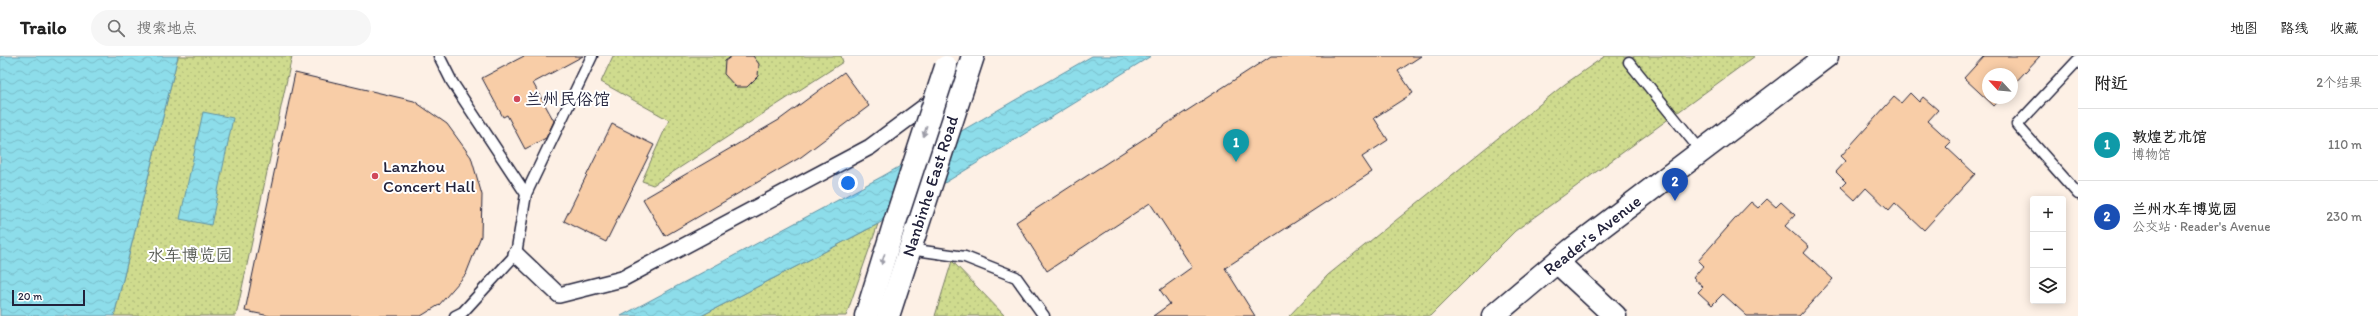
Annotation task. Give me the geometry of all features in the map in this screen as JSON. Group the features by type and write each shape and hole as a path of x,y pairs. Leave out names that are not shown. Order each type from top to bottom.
{"main road":[{"name":"Reader's Avenue","path":"1493,316 1556,262 1827,56"},
{"name":"Nanbinhe East Road","path":"866,316 895,222 948,62"},
{"name":"Nanbinhe East Road","path":"888,316 970,65"},
{"path":"1556,262 1616,316"}],"street":[{"path":"516,254 559,295 622,279 870,147 970,65"}],"lane":[{"path":"439,56 452,82 526,194"},
{"path":"455,316 463,312 516,254 526,194 592,56"},
{"path":"2078,60 2017,125 2078,194"},
{"path":"1629,62 1701,151"},
{"path":"909,249 965,257 1016,277 1044,316"}],"green space":[{"name":"水车博览园","path":"178,56 292,56 236,316 114,316"},
{"path":"613,56 841,56 843,62 653,185 642,181 669,120 601,82"},
{"path":"1605,56 1755,56 1515,231 1430,316 1289,316 1328,275 1565,84"},
{"path":"878,224 846,316 701,316"},
{"path":"952,261 1005,316 935,316"}],"water":[{"path":"0,56 178,56 114,316 0,316"},
{"path":"1092,56 1151,56 878,224 701,316 621,316 883,176"},
{"path":"203,112 233,118 211,225 180,219"}],"building":[{"name":"兰州民俗馆","path":"524,56 583,56 533,83 554,121 546,138 525,149 507,115 503,117 482,78"},
{"path":"732,56 753,56 759,64 758,76 747,87 736,87 724,74 725,61"},
{"path":"1271,56 1421,56 1398,71 1413,93 1374,118 1388,140 1362,157 1372,172 1225,268 1255,316 1153,316 1170,304 1160,290 1192,267 1150,203 1047,271 1016,222"},
{"path":"1984,56 2040,56 2018,80 2018,68 1982,68 1982,95 1964,78"},
{"path":"844,72 869,106 801,157 665,236 643,199 779,120"},
{"name":"Lanzhou Concert Hall","path":"295,73 414,101 447,124 471,157 482,195 481,236 466,274 439,305 421,316 270,316 245,311"},
{"path":"1910,93 1919,102 1923,97 1938,110 1928,121 1951,142 1946,147 1975,174 1924,230 1895,203 1889,210 1866,188 1855,200 1841,187 1846,182 1836,172 1846,161 1841,156 1894,97 1901,103"},
{"path":"612,124 654,145 606,242 564,221"},
{"path":"1767,199 1776,207 1781,202 1795,215 1785,226 1809,247 1804,253 1833,279 1799,316 1747,316 1723,294 1712,305 1698,292 1703,287 1693,278 1703,266 1698,261 1734,220 1751,202 1758,208"}],"place":[{"name":"兰州民俗馆","path":"517,99"},
{"name":"敦煌艺术馆","path":"1236,162"},
{"name":"Lanzhou Concert Hall","path":"375,176"},
{"name":"兰州水车博览园","path":"1675,201"}]}
